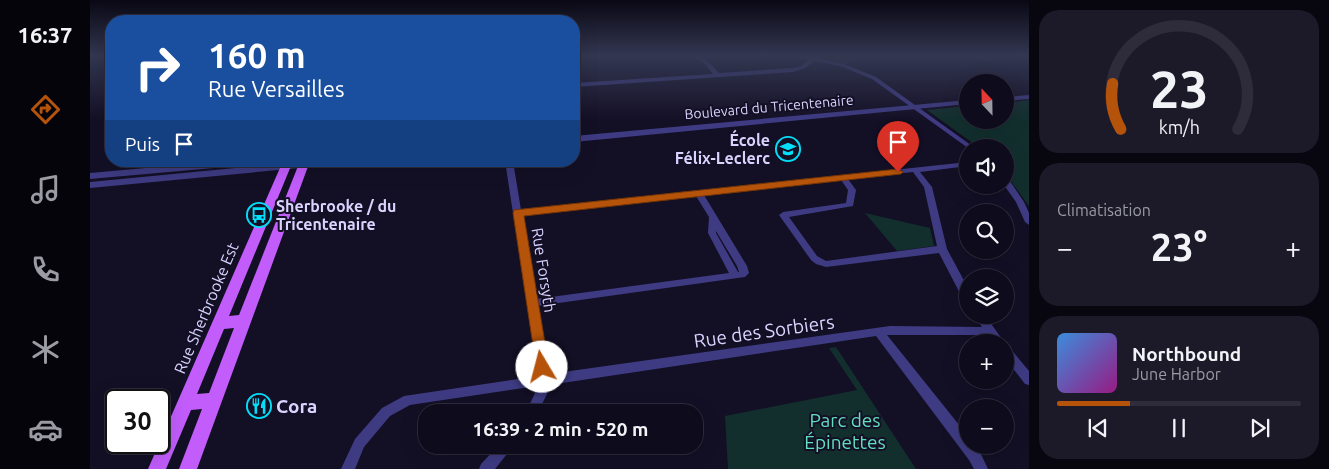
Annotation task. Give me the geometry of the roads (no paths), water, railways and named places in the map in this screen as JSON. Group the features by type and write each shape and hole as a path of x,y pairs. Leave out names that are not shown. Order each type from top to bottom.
{"main road":[{"name":"Rue Sherbrooke Est","path":"157,469 285,167"},
{"path":"188,469 303,167"},
{"path":"219,323 245,321"},
{"path":"185,404 215,400"}],"street":[{"path":"580,86 691,78"},
{"path":"872,78 908,101 960,139"},
{"path":"1014,92 1027,93"},
{"path":"1014,97 1027,93"},
{"name":"Boulevard du Tricentenaire","path":"580,131 959,97"},
{"name":"Boulevard du Tricentenaire","path":"580,138 959,103"},
{"path":"518,213 959,165"},
{"path":"90,176 192,167"},
{"path":"90,185 258,167"},
{"name":"Rue Forsyth","path":"510,167 544,381 536,404"},
{"path":"915,170 926,182 930,192 942,249 959,281"},
{"path":"843,178 852,190 848,205 783,214 816,261 826,264 942,249"},
{"path":"1014,193 1029,222"},
{"path":"532,303 742,275 744,270 699,194"},
{"path":"985,324 992,334"},
{"name":"Rue des Sorbiers","path":"348,469 359,443 386,412 408,400 879,332 903,330 990,331"},
{"path":"879,332 974,455 981,469"},
{"path":"1014,361 1029,380"},
{"path":"486,469 499,454"}],"place":[{"name":"École Félix-Leclerc","path":"788,149"},
{"name":"Sherbrooke / du Tricentenaire","path":"259,215"},
{"name":"Cora","path":"259,406"}],"park label":[{"name":"Parc des Épinettes","path":"845,431"}]}
